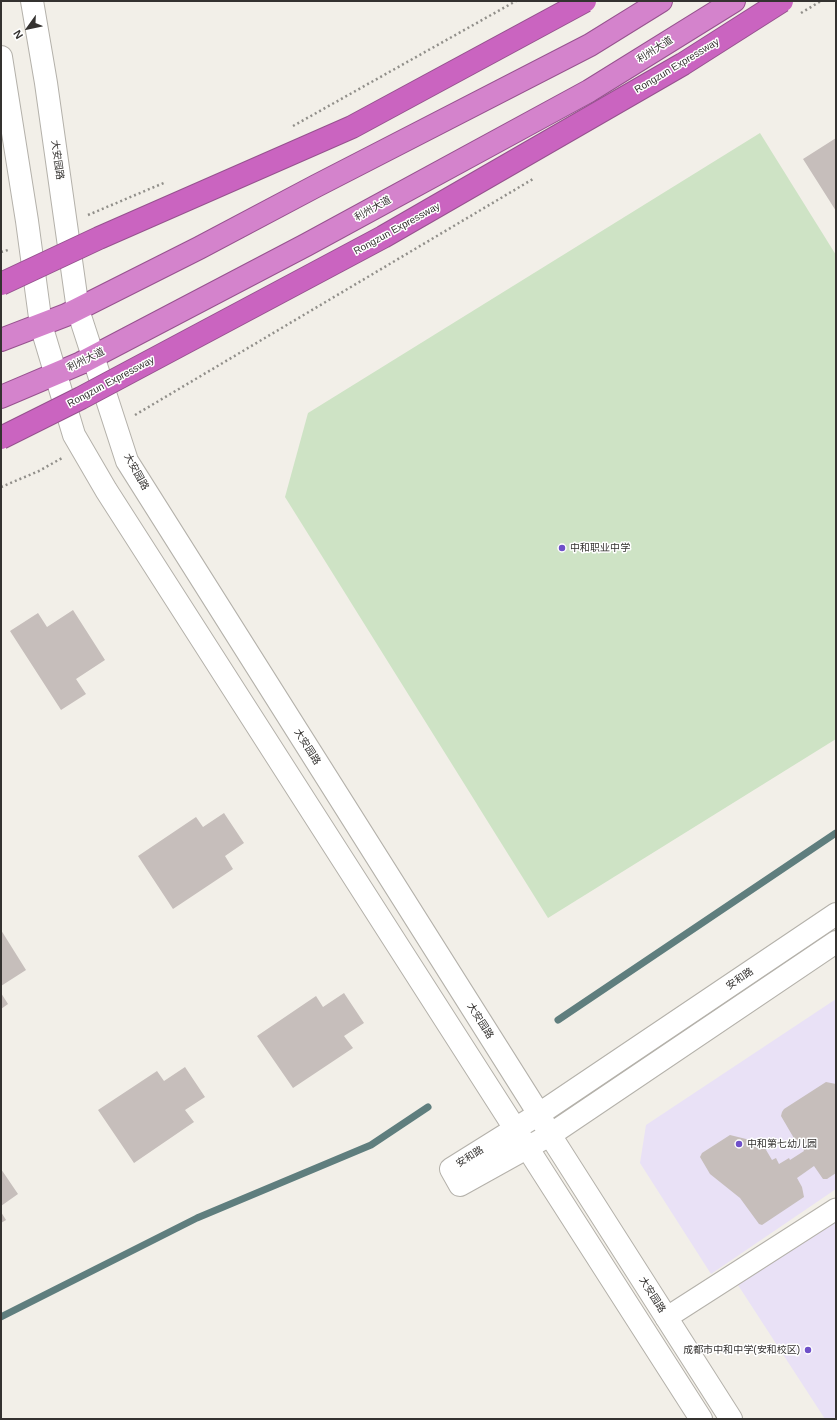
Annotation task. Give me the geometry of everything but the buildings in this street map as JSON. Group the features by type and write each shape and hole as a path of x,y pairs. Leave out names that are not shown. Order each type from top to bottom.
{"highway":[{"path":"1,284 99,238 352,127 585,1"},
{"path":"1,340 66,316 78,310 590,45 661,1"},
{"name":"利州大道","path":"1,397 92,357 306,245 589,91 734,1"},
{"name":"Rongzun Expressway","path":"1,438 81,398 383,237 683,64 788,9"}],"street":[{"name":"大安园路","path":"33,8 46,83 78,310 127,461 731,1419"},
{"path":"1,57 41,325 74,435 106,490 701,1419"},
{"name":"安和路","path":"836,914 539,1114 451,1169 460,1185 550,1134 836,942"},
{"path":"666,1318 836,1209"}],"path":[{"path":"290,128 516,1"},
{"path":"788,9 821,1"},
{"path":"116,426 533,179"},
{"path":"66,225 167,181"},
{"path":"1,252 29,240"},
{"path":"1,488 39,471 81,447"}],"shaded area":[{"name":"中和第七幼儿园","path":"836,999 836,1189 711,1274 640,1163 646,1125"},
{"name":"成都市中和中学(安和校区)","path":"836,1221 836,1419 825,1419 736,1282"}],"green space":[{"name":"中和职业中学","path":"760,133 836,255 836,739 548,918 285,497 308,413"}],"waterway":[{"path":"558,1020 836,833"},
{"path":"1,1317 197,1218 371,1145 428,1107"}],"place":[{"name":"中和职业中学","path":"562,548"},
{"name":"中和第七幼儿园","path":"739,1144"},
{"name":"成都市中和中学(安和校区)","path":"808,1350"}]}
